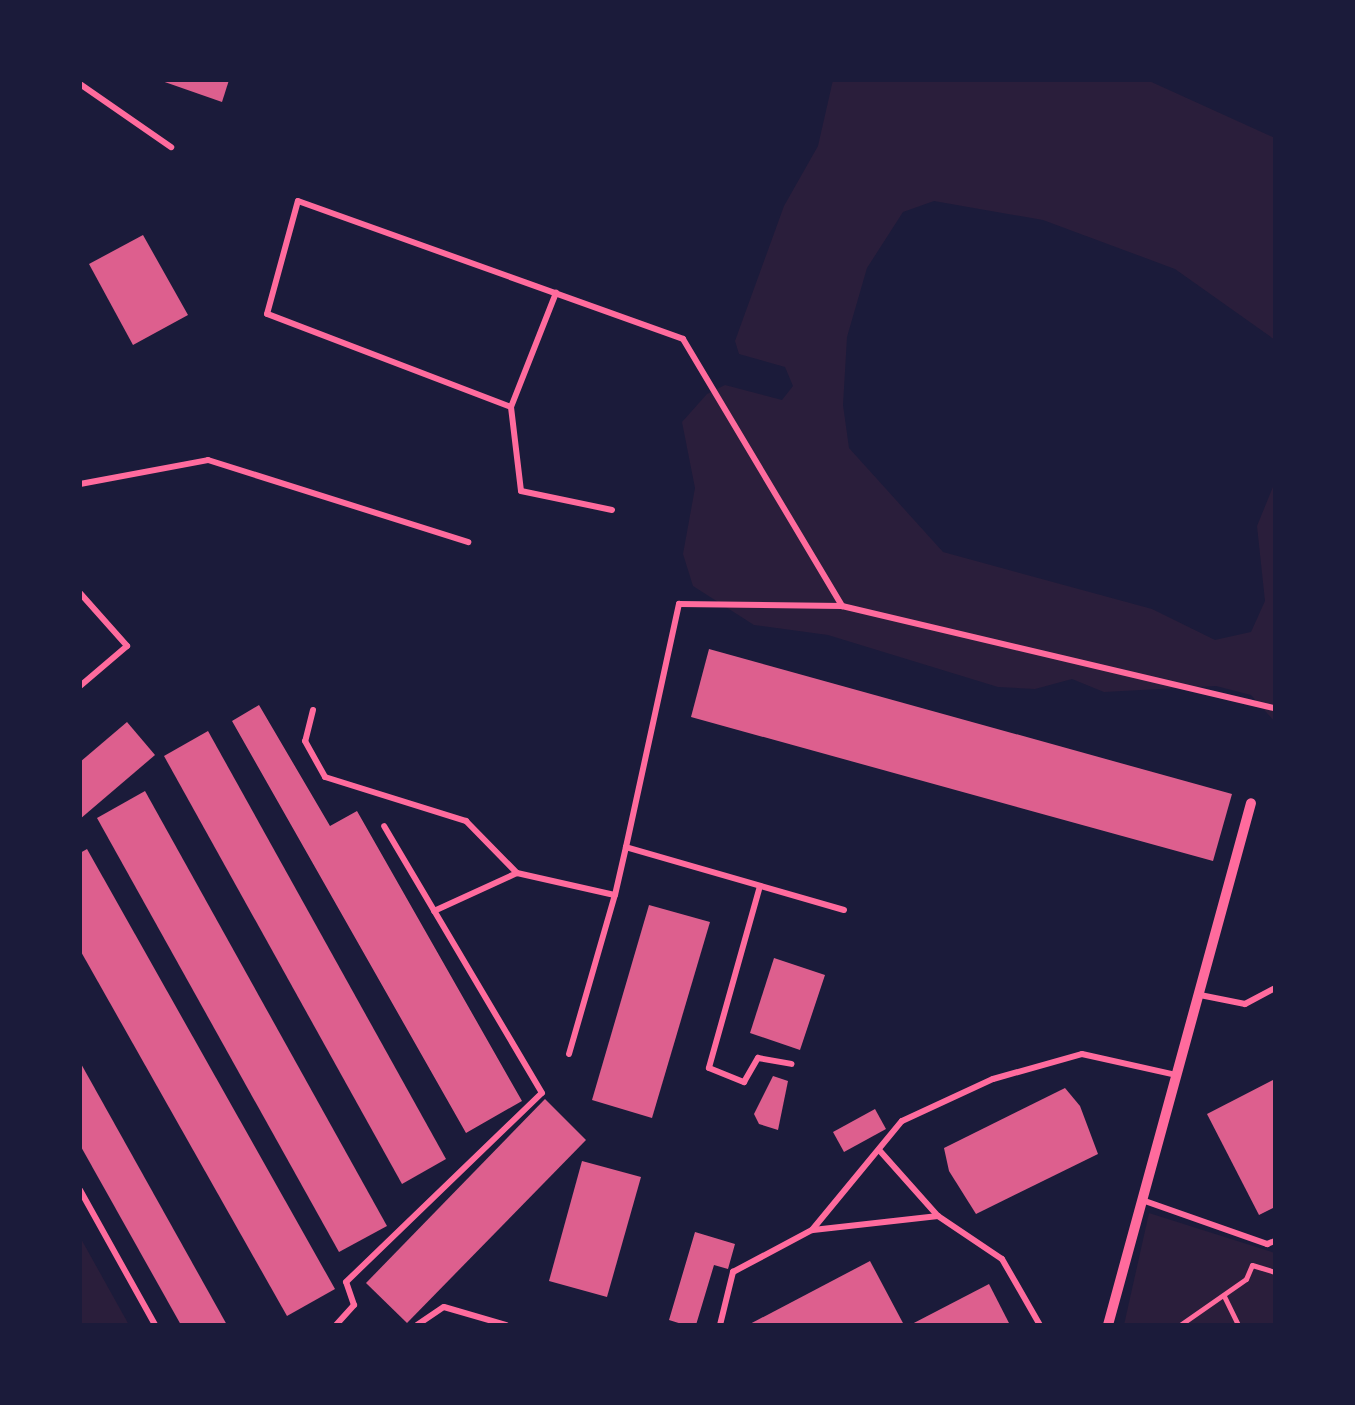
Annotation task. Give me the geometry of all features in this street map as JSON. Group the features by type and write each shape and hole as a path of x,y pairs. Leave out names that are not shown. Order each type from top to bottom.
{"street":[{"path":"1108,1325 1251,803"}],"lane":[{"path":"80,84 170,147"},
{"path":"511,407 267,314 298,201 683,339 842,606"},
{"path":"556,293 511,407 521,491 612,510"},
{"path":"80,484 208,460 468,542"},
{"path":"80,593 127,646 80,686"},
{"path":"569,1054 626,847 679,604 842,606 1275,708"},
{"path":"313,710 305,741 325,777 466,821 517,872 614,896"},
{"path":"336,1325 354,1304 346,1282 542,1093 384,826"},
{"path":"626,847 844,910"},
{"path":"434,912 517,872"},
{"path":"760,886 708,1068 744,1082 758,1058 791,1064"},
{"path":"1198,995 1245,1004 1275,988"},
{"path":"720,1325 733,1272 812,1230 902,1121 993,1079 1082,1054 1176,1075"},
{"path":"880,1151 938,1216 1002,1259 1040,1325"},
{"path":"80,1190 155,1325"},
{"path":"1142,1200 1267,1244 1275,1241"},
{"path":"812,1230 938,1216"},
{"path":"418,1325 444,1307 506,1325"}],"path":[{"path":"1180,1325 1246,1278 1252,1265 1275,1272"},
{"path":"1223,1295 1238,1325"}],"shaded area":[{"path":"833,80 1147,80 1275,138 1275,340 1175,269 1043,220 934,201 903,212 867,268 847,337 843,405 849,448 943,552 1152,609 1215,640 1251,632 1265,601 1257,526 1275,482 1275,722 1251,695 1216,686 1104,692 1072,679 1035,689 998,687 828,635 754,625 693,586 683,554 695,488 682,422 707,394 725,385 782,400 793,386 785,367 739,354 735,341 784,206 818,146"},
{"path":"1149,1213 1275,1253 1275,1325 1124,1325"},
{"path":"80,1237 129,1325 80,1325"}],"building":[{"path":"159,80 229,80 222,102"},
{"path":"143,235 188,315 133,345 89,264"},
{"path":"709,649 1232,794 1213,861 691,717"},
{"path":"259,705 330,826 357,811 522,1101 466,1133 232,721"},
{"path":"127,722 155,755 80,819 80,762"},
{"path":"208,731 446,1159 402,1184 164,756"},
{"path":"145,791 387,1226 339,1252 97,818"},
{"path":"87,849 335,1289 287,1316 80,950 80,853"},
{"path":"649,905 710,922 652,1118 592,1100"},
{"path":"774,958 825,975 800,1050 750,1033"},
{"path":"80,1062 227,1325 181,1325 80,1145"},
{"path":"773,1076 788,1081 778,1130 759,1124 754,1114"},
{"path":"1275,1079 1275,1207 1259,1215 1207,1114"},
{"path":"1065,1088 1080,1106 1098,1154 976,1214 949,1171 944,1148"},
{"path":"545,1099 586,1140 407,1323 366,1283"},
{"path":"875,1109 886,1129 844,1152 833,1132"},
{"path":"582,1161 641,1177 607,1297 549,1281"},
{"path":"695,1232 735,1244 728,1269 714,1265 696,1325 685,1325 669,1320"},
{"path":"870,1261 904,1325 748,1325"},
{"path":"989,1284 1010,1325 910,1325"}]}
